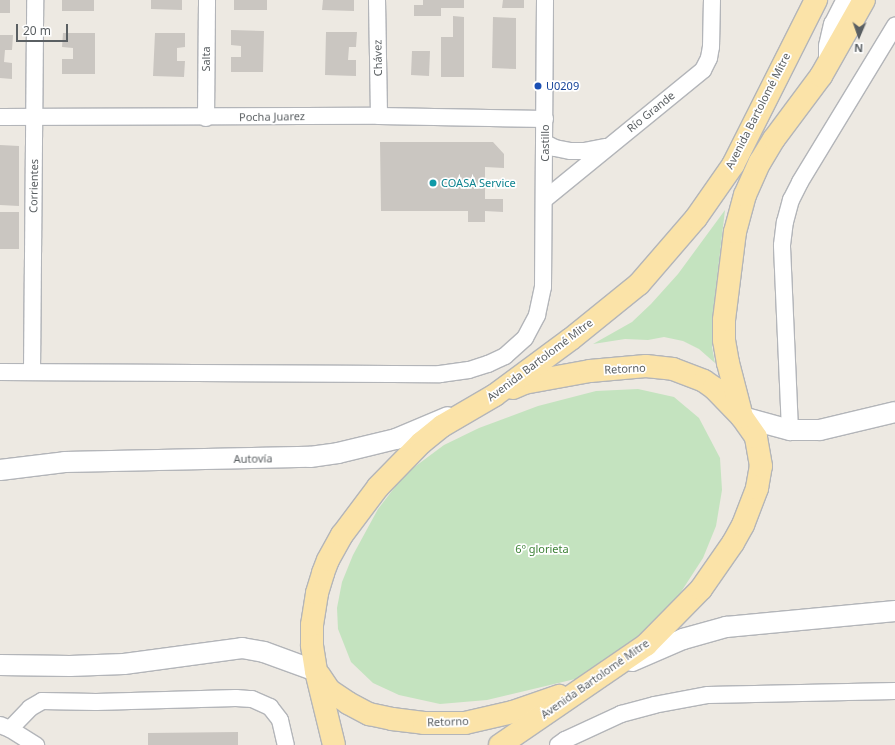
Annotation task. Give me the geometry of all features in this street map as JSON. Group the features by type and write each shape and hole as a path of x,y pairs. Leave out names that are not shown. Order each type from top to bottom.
{"main road":[{"name":"Avenida Bartolomé Mitre","path":"334,745 316,671 312,645 312,625 317,593 328,560 342,535 378,487 421,443 442,426 495,395 571,339 639,284 696,218 733,165 816,0"},
{"name":"Avenida Bartolomé Mitre","path":"500,745 612,670 646,645 701,589 734,543 752,504 761,466 756,437 742,417 728,363 724,340 724,320 735,232 745,195 760,162 774,140 821,76 864,0"},
{"name":"Retorno","path":"495,395 524,383 590,371 646,366 673,369 704,381 714,388 742,417"},
{"name":"Retorno","path":"316,671 329,690 368,714 424,723 465,723 513,712 565,694 612,670"}],"street":[{"name":"Corrientes","path":"32,371 35,0"},
{"name":"Salta","path":"206,118 207,0"},
{"name":"Chávez","path":"377,0 378,116"},
{"name":"Castillo","path":"0,372 440,374 470,370 506,356 525,338 537,315 543,287 545,199 545,0"},
{"name":"Río Grande","path":"545,199 703,70 710,58 712,47 712,0"},
{"path":"828,63 829,46 834,25 846,0"},
{"path":"790,430 782,245 785,222 791,200 800,182 895,26"},
{"name":"Pocha Juarez","path":"0,117 206,118 378,116 545,119"},
{"path":"545,142 555,148 570,151 584,151 609,146"},
{"name":"Autovía","path":"0,470 65,462 291,458 338,453 396,439 495,395"},
{"path":"742,417 790,430 820,430 895,412"},
{"path":"612,670 682,639 726,627 895,611"},
{"path":"0,665 70,666 124,664 225,649 242,648 264,652 316,671"},
{"path":"558,745 565,740 621,714 654,705 708,695 895,691"},
{"path":"36,745 5,727 42,701 96,702 236,698 252,699 270,707 280,720 286,745"}],"green space":[{"path":"725,210 712,321 712,347 715,363 699,349 683,341 664,337 648,340 625,339 593,344 632,322 651,304 678,274"},
{"name":"6º glorieta","path":"638,389 674,397 699,418 720,458 722,490 716,526 703,558 679,595 654,627 592,675 487,700 440,704 399,695 373,683 351,662 338,629 337,608 342,582 353,555 378,509 405,474 444,445 479,428 538,406 596,391"}],"building":[{"path":"0,0 10,0 10,13 0,13"},
{"path":"62,0 94,0 94,11 62,11"},
{"path":"151,0 182,0 182,10 151,9"},
{"path":"234,0 267,0 267,10 234,10"},
{"path":"323,0 354,0 354,11 322,10"},
{"path":"423,0 464,0 464,8 441,8 441,16 414,16 414,5 423,5"},
{"path":"503,0 524,0 524,8 502,8"},
{"path":"453,16 464,17 464,77 441,77 441,37 453,37"},
{"path":"493,17 516,18 516,69 492,68"},
{"path":"231,30 264,31 263,72 231,72 231,57 241,57 241,46 231,45"},
{"path":"326,32 357,32 356,47 349,47 348,60 356,60 356,76 325,75"},
{"path":"63,33 95,33 95,74 62,74 62,59 73,59 73,48 62,47"},
{"path":"155,33 185,33 185,47 177,48 177,61 185,61 184,77 153,76"},
{"path":"0,35 13,35 12,50 5,50 4,62 12,63 12,79 0,78"},
{"path":"412,51 430,51 429,76 411,75"},
{"name":"COASA Service","path":"380,142 493,142 504,154 504,168 485,167 485,199 503,199 503,212 485,211 485,222 468,222 468,211 381,211"},
{"path":"0,145 19,146 19,206 0,205"},
{"path":"0,212 19,212 19,249 0,249"},
{"path":"238,732 238,745 148,745 148,733"}],"place":[{"name":"U0209","path":"538,86"},
{"name":"COASA Service","path":"433,183"}]}
